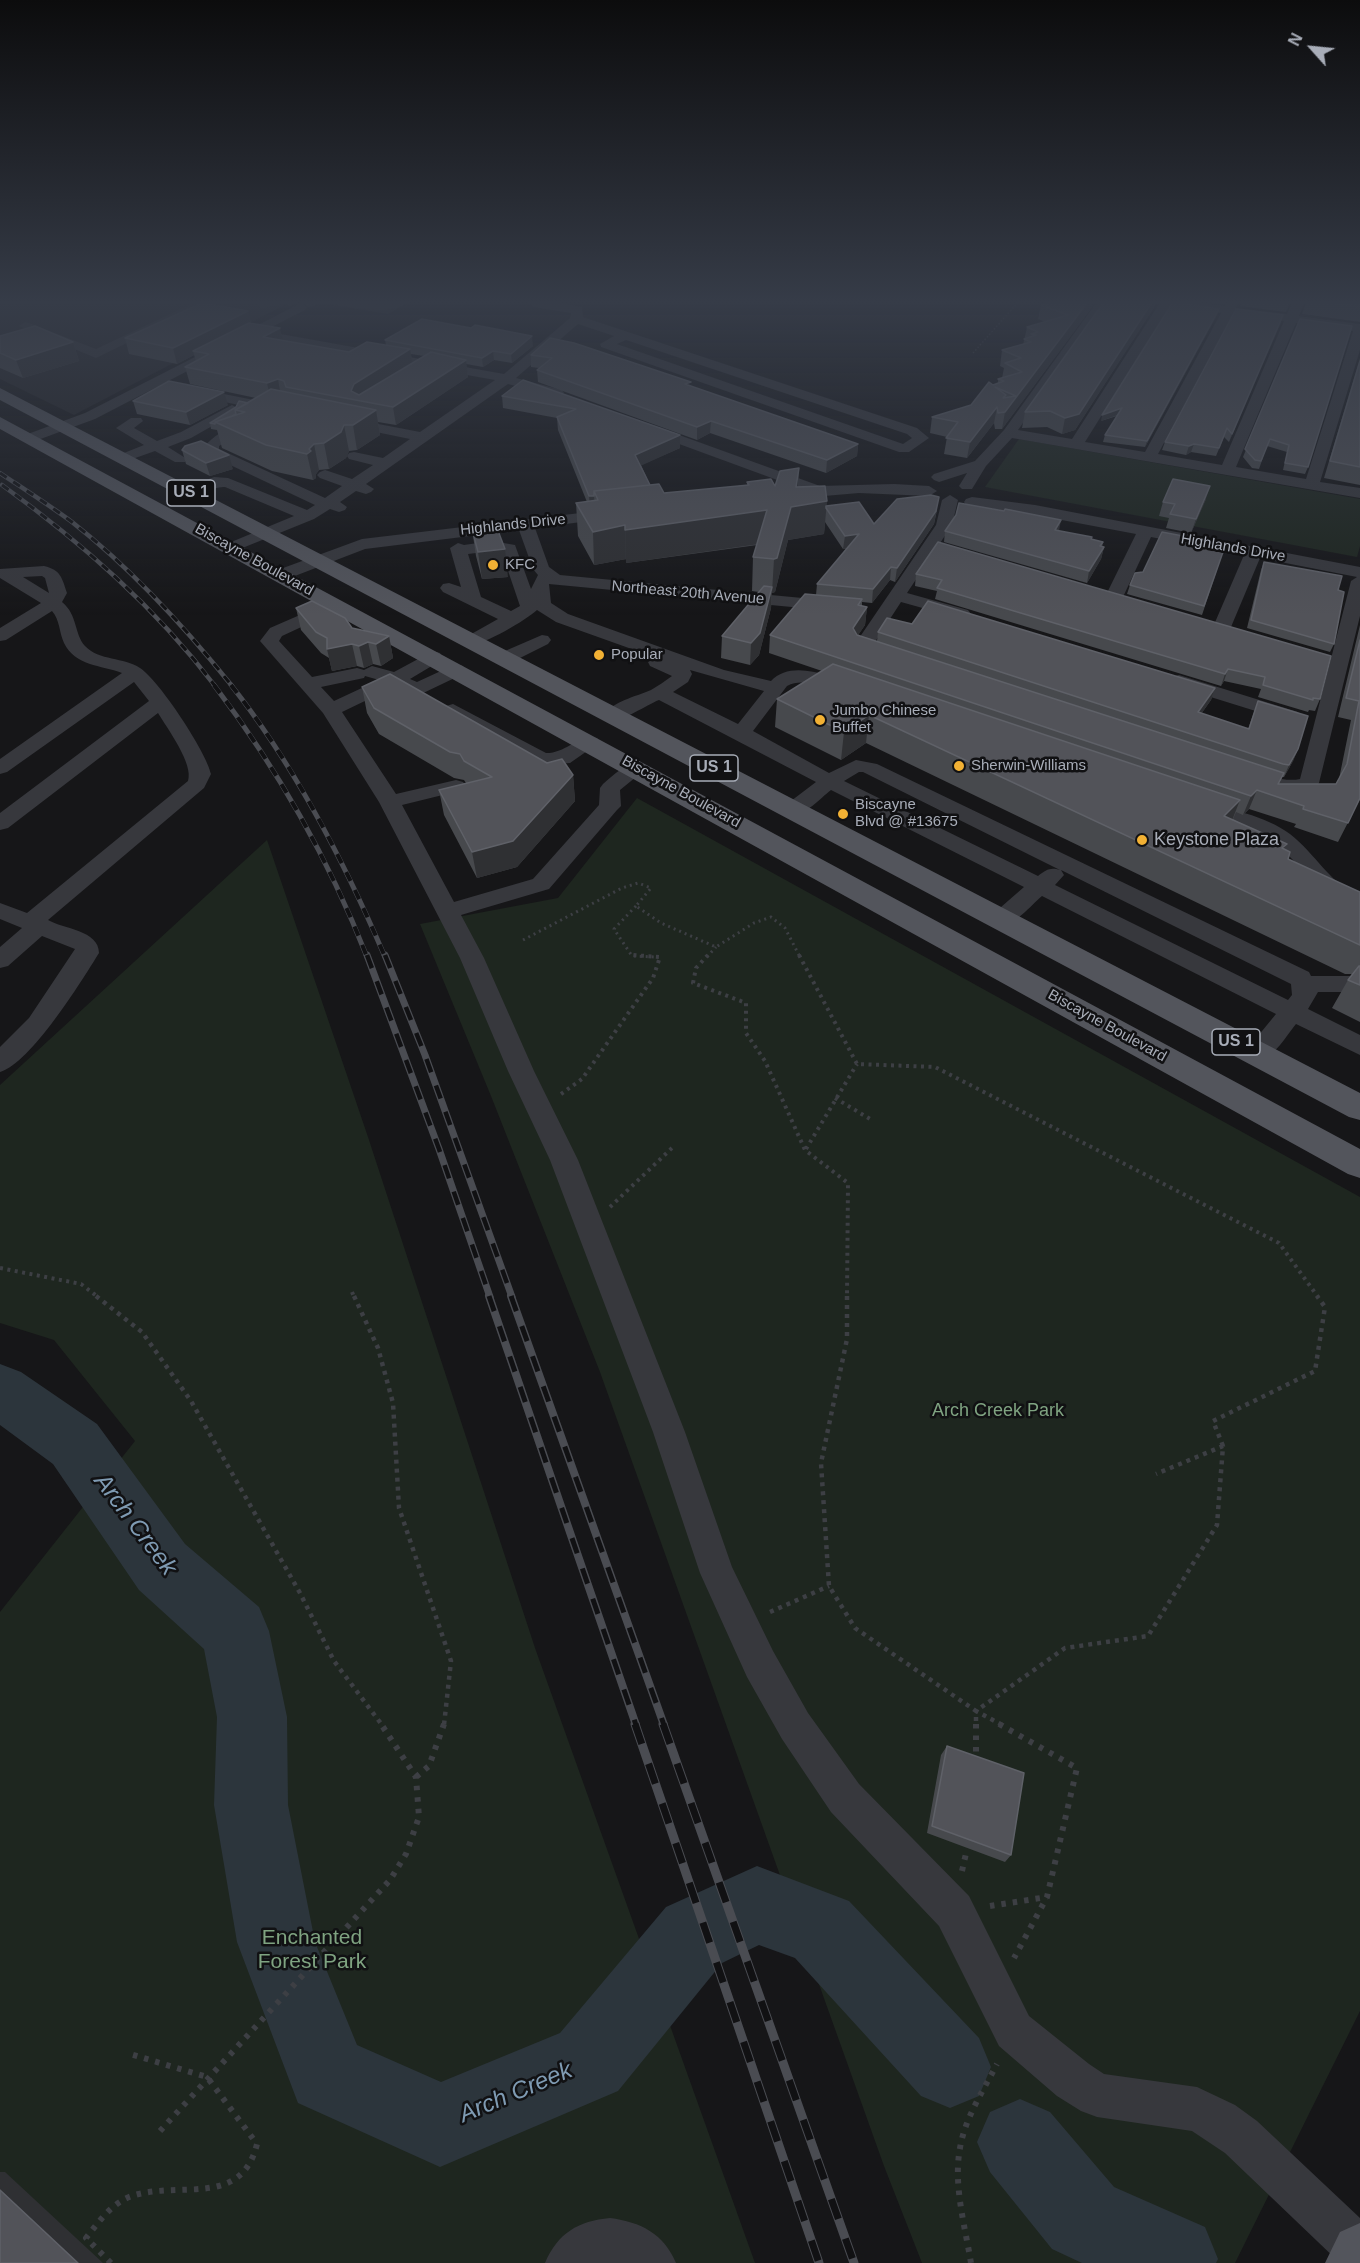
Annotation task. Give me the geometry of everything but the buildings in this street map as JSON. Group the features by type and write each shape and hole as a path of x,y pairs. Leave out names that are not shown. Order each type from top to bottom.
{"main road":[{"name":"Biscayne Boulevard","path":"23,405 1360,1108"},
{"name":"Biscayne Boulevard","path":"0,422 584,739 1360,1165"},
{"path":"584,739 613,716"},
{"path":"968,950 1001,919"},
{"path":"1354,2263 1360,2251"}],"street":[{"path":"30,438 65,426 111,405"},
{"path":"261,405 296,412"},
{"path":"279,405 214,443 212,451 313,500 345,508"},
{"path":"230,548 308,516 467,405"},
{"path":"778,405 887,443 909,430 832,405"},
{"path":"944,525 952,523 970,496 980,464 1009,433 1029,405"},
{"path":"1076,444 1101,405"},
{"path":"1150,456 1178,405"},
{"path":"1228,469 1255,405"},
{"path":"1312,484 1337,405"},
{"path":"124,458 186,435 231,409"},
{"path":"330,419 436,443"},
{"path":"136,422 123,428 180,459"},
{"path":"635,423 819,491"},
{"path":"1009,433 1360,493"},
{"path":"354,456 412,460"},
{"path":"772,496 931,482 980,464"},
{"path":"325,476 371,490"},
{"path":"189,492 214,482 228,483 308,516"},
{"path":"931,482 970,496"},
{"path":"931,482 950,500"},
{"path":"950,500 970,496"},
{"name":"Highlands Drive","path":"970,496 1145,532 1360,572"},
{"path":"906,662 862,647 877,611 897,595 937,547 950,500"},
{"name":"Highlands Drive","path":"280,575 317,559 362,544 479,524 525,524 560,515 632,512"},
{"path":"525,524 541,568 549,575 540,582 539,587 543,606 562,618 718,674 776,688"},
{"path":"1136,603 1108,596 1145,532"},
{"path":"472,641 529,609 509,549 492,546 459,549 474,599"},
{"path":"1222,627 1254,552"},
{"path":"0,636 53,603 58,593 50,572 8,580"},
{"name":"Northeast 20th Avenue","path":"549,575 555,580 577,583 850,608"},
{"path":"1252,776 1274,784 1293,787 1309,783 1360,581"},
{"path":"449,588 513,619"},
{"path":"897,595 983,621"},
{"path":"0,960 36,924 197,784 201,776 200,769 160,702 144,680 135,673 92,658 78,649 63,610 53,603"},
{"path":"336,604 270,636 269,641 331,710 390,802 472,958 564,1160 669,1432 717,1573 760,1664 795,1726 845,1798 954,1911 1005,2012 1073,2080 1097,2094 1197,2109 1219,2121 1241,2137 1360,2251"},
{"path":"1200,621 1243,634"},
{"path":"505,658 548,637 564,632 677,669 683,674 681,678 660,693 613,716"},
{"path":"1319,656 1340,663"},
{"path":"331,710 396,679 432,657"},
{"path":"416,690 456,670"},
{"path":"0,768 135,673"},
{"path":"307,684 364,673 396,679 542,759 563,759 584,739"},
{"path":"741,733 786,678 805,677 860,693"},
{"path":"1165,677 1324,726"},
{"path":"660,693 741,733 831,782 1360,1047"},
{"path":"0,823 160,702"},
{"path":"794,809 851,768 861,766 870,768 1300,978 1308,989 1306,995 1257,1053"},
{"path":"448,911 541,884 610,806 610,788 616,781 637,768"},
{"path":"390,802 456,786"},
{"path":"1174,799 1282,838 1330,888 1340,896 1360,905"},
{"path":"1001,919 1066,863"},
{"path":"0,911 82,942 87,947 87,952 38,1024 0,1063"},
{"path":"1306,984 1360,984"},
{"path":"569,2263 574,2255 598,2241 624,2244 644,2253 652,2263"}],"path":[{"path":"523,940 621,888 638,883 651,888 614,929 632,956 660,957 653,978 582,1079 539,1109"},
{"path":"636,906 661,923 716,947"},
{"path":"857,1064 785,928 771,917 754,923 716,947 696,968 693,983 746,1003 746,1033 765,1061 805,1150 848,1183 848,1339 821,1463 829,1586 855,1628 976,1711 1077,1768 1047,1898 1005,2012 960,2148 958,2180 971,2263"},
{"path":"805,1150 857,1064"},
{"path":"857,1064 935,1066 1280,1243 1325,1307 1316,1371 1213,1421 1224,1446 1217,1525 1148,1636 1065,1648 976,1711"},
{"path":"835,1098 870,1119"},
{"path":"590,1227 673,1147"},
{"path":"0,1268 81,1284 142,1332 191,1401 294,1583 334,1661 369,1706 416,1777 419,1817 405,1854 390,1880 360,1915 207,2077 160,2131"},
{"path":"352,1292 378,1348 393,1403 399,1508 451,1661 444,1725 429,1766 416,1777"},
{"path":"1156,1474 1224,1446"},
{"path":"733,1608 766,1614 829,1586"},
{"path":"976,1711 976,1767"},
{"path":"111,2263 86,2238 110,2208 129,2197 154,2191 215,2185 238,2179 252,2163 257,2144 207,2077 130,2054"}],"shaded area":[{"path":"53,405 94,405 74,415"}],"green space":[{"path":"1019,439 1360,499 1360,546 1357,557 985,487"},
{"name":"Arch Creek Park","path":"637,798 1360,1197 1360,2011 1235,2263 922,2263 884,2166 600,1372 420,924 558,898"},
{"name":"Enchanted Forest Park","path":"267,840 368,1137 535,1648 755,2263 0,2263 0,1612 135,1441 54,1340 0,1323 0,1085"}],"waterway":[{"name":"Arch Creek","path":"0,1391 75,1444 162,1567 235,1631 252,1717 251,1805 276,1942 327,2074 440,2125 589,2062 694,1935 757,1905 821,1929 950,2067"},
{"name":"Arch Creek","path":"1020,2142 1083,2218 1173,2259"}],"railway":[{"path":"0,473 72,522 116,559 176,620 232,686"},
{"path":"2,485 61,530 116,578 168,629 215,686"},
{"path":"214,685 259,749 300,816 336,885 367,957"},
{"path":"231,685 276,748 317,815 353,885 385,957"},
{"path":"367,955 439,1149 490,1297"},
{"path":"385,955 425,1055 512,1297"},
{"path":"489,1296 636,1725"},
{"path":"511,1296 664,1725"},
{"path":"635,1724 819,2263"},
{"path":"663,1724 854,2263"}],"place":[{"name":"KFC","path":"493,565"},
{"name":"Popular","path":"599,655"},
{"name":"Jumbo Chinese Buffet","path":"820,720"},
{"name":"Sherwin-Williams","path":"959,766"},
{"name":"Biscayne Blvd @ #13675","path":"843,814"},
{"name":"Keystone Plaza","path":"1142,840"}]}
